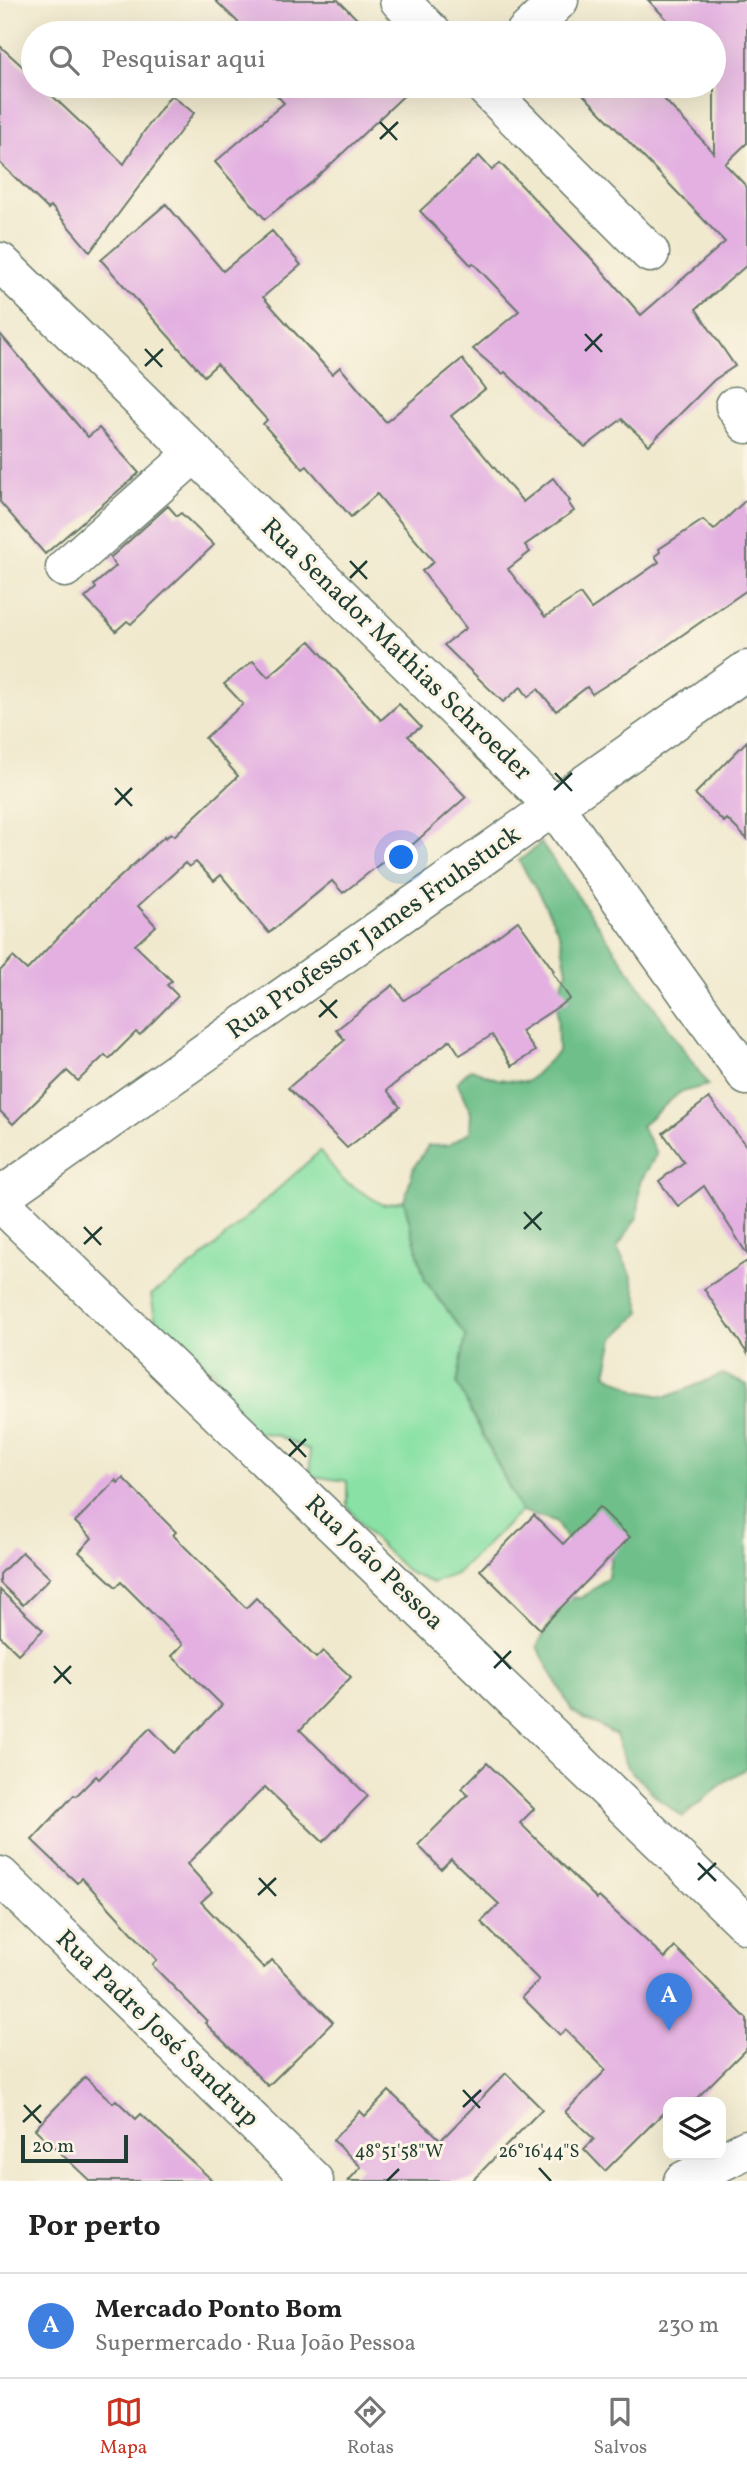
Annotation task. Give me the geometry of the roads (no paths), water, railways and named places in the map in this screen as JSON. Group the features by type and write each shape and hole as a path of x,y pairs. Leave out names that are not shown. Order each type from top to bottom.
{"street":[{"path":"399,0 420,21"},
{"path":"538,21 559,0"},
{"path":"496,98 650,253"},
{"name":"Rua Senador Mathias Schroeder","path":"1,265 554,806 747,1076"},
{"path":"65,568 195,453"},
{"name":"Rua Professor James Fruhstuck","path":"0,1196 747,670"},
{"name":"Rua João Pessoa","path":"0,1202 747,1925"},
{"name":"Rua Padre José Sandrup","path":"0,1876 314,2181"},
{"path":"683,2181 747,2149"}],"place":[{"name":"Mercado Ponto Bom","path":"669,2031"}]}
